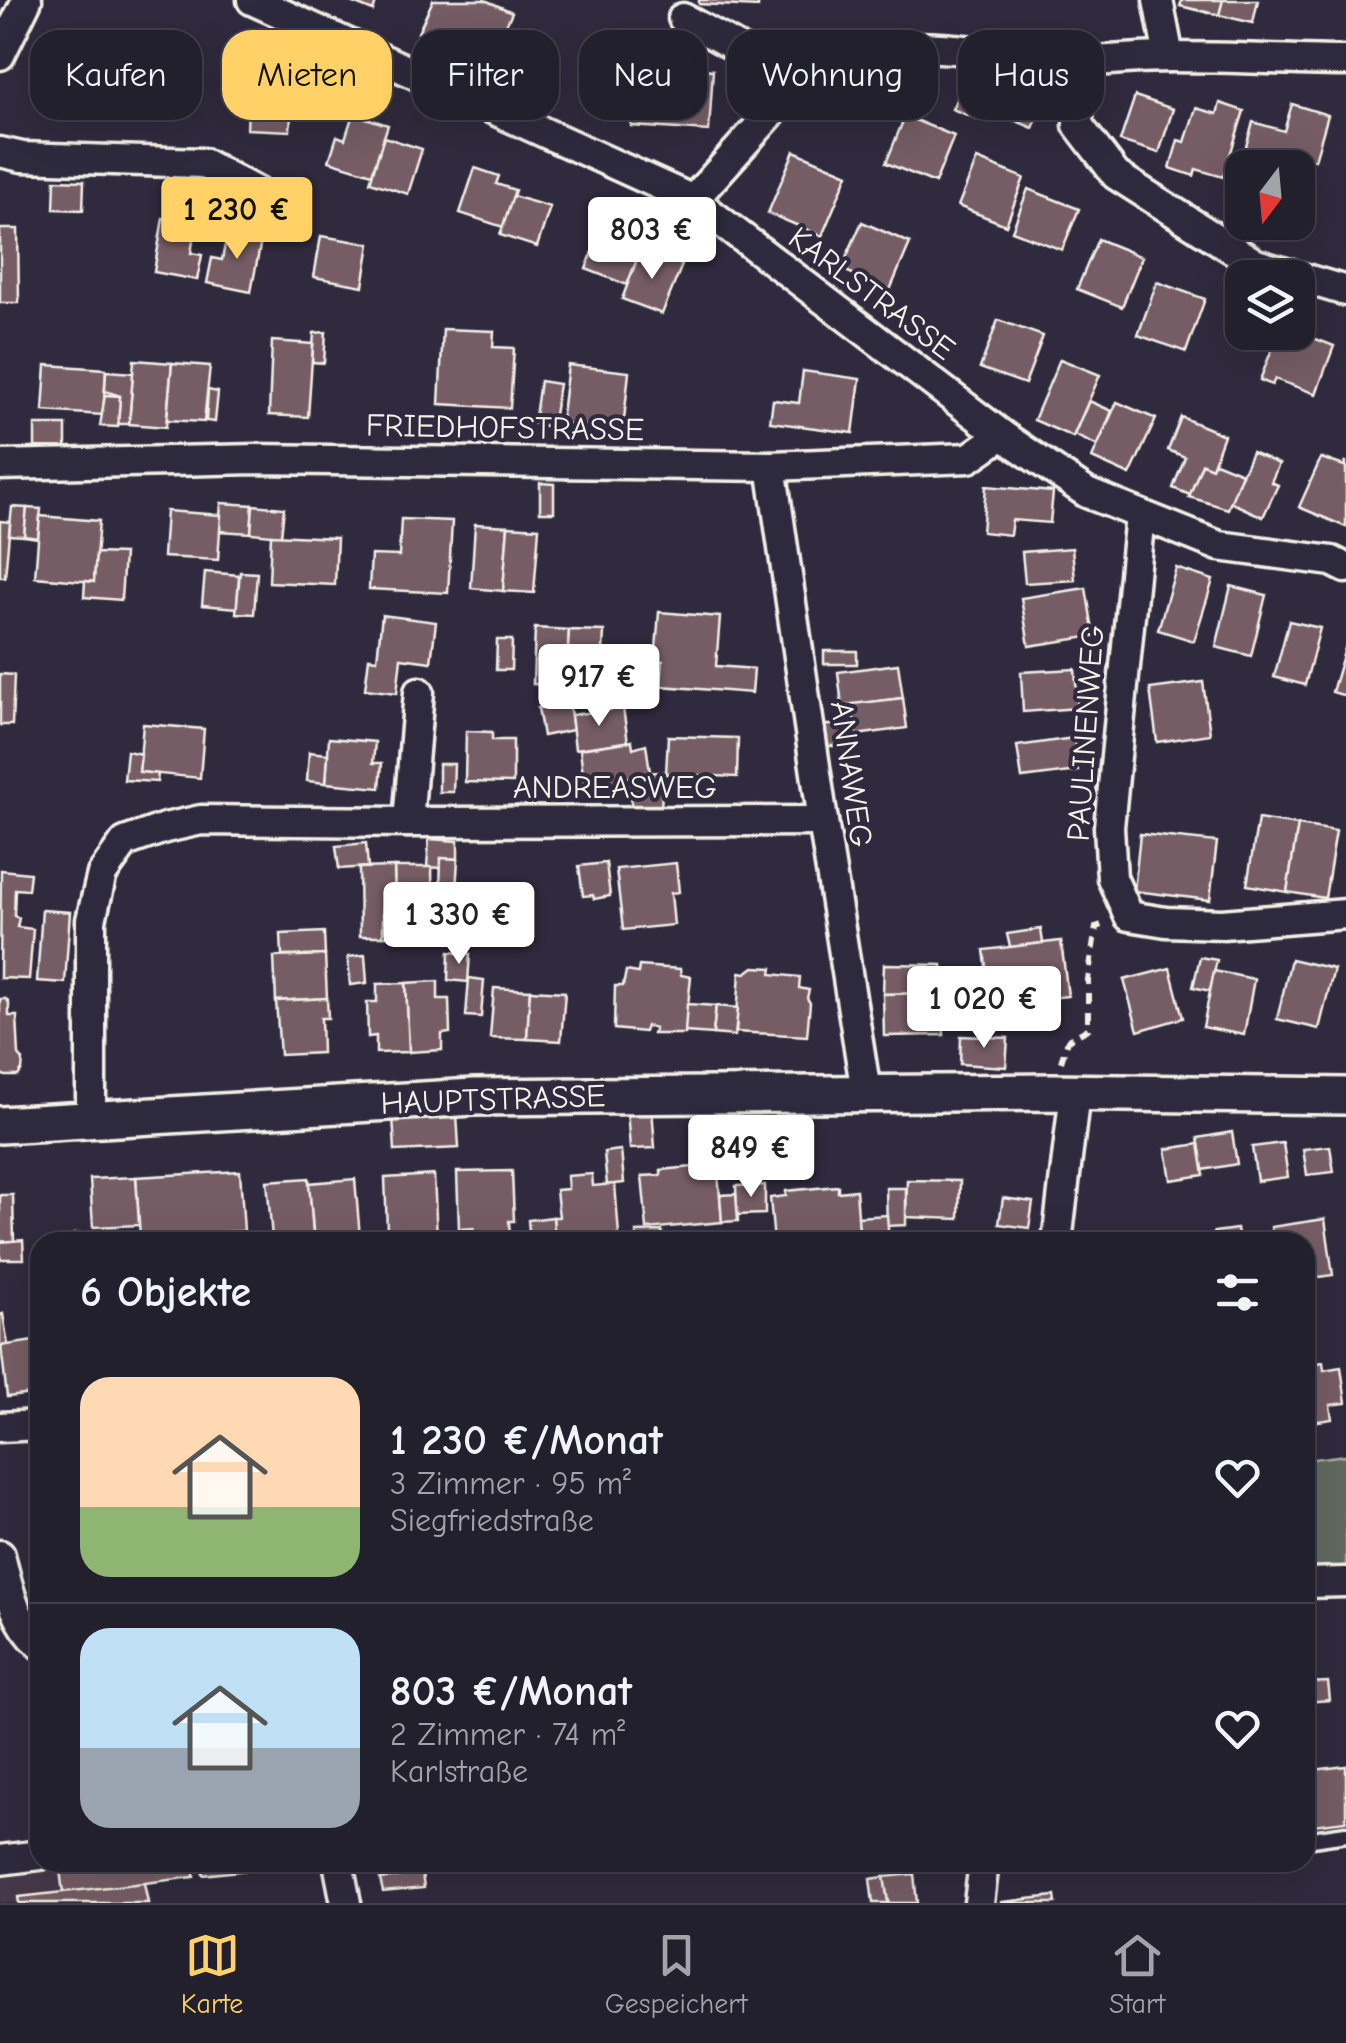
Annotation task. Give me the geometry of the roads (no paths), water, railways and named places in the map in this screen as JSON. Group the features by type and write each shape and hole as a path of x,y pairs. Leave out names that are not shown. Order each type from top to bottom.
{"street":[{"path":"0,55 27,0"},
{"name":"KARLSTRASSE","path":"252,0 693,200 1002,435 1086,493 1219,546 1332,561 1346,568"},
{"path":"1158,0 1169,57"},
{"path":"683,18 727,42"},
{"path":"1104,60 1169,57 1346,62"},
{"path":"693,200 766,120"},
{"path":"1078,120 1078,126 1116,174 1256,264 1346,291"},
{"path":"0,152 22,157 203,163 262,194"},
{"name":"FRIEDHOFSTRASSE","path":"0,465 256,458 772,466 970,458 1002,435"},
{"name":"ANNAWEG","path":"772,466 866,1092"},
{"name":"PAULINENWEG","path":"1140,514 1109,827 1112,878 1129,916 1222,924 1346,914"},
{"path":"408,822 419,692"},
{"name":"ANDREASWEG","path":"91,1121 91,920 102,874 125,842 202,820 823,821"},
{"name":"HAUPTSTRASSE","path":"0,1125 474,1097 866,1092 1346,1096"},
{"path":"1057,1232 1064,1092"},
{"path":"0,1427 30,1426"},
{"path":"0,1555 11,1602 30,1635"},
{"path":"1315,1582 1346,1582"},
{"path":"0,1860 30,1856"},
{"path":"340,1872 346,1903"},
{"path":"980,1903 983,1872"}],"lane":[{"path":"1315,1839 1346,1834"}]}
